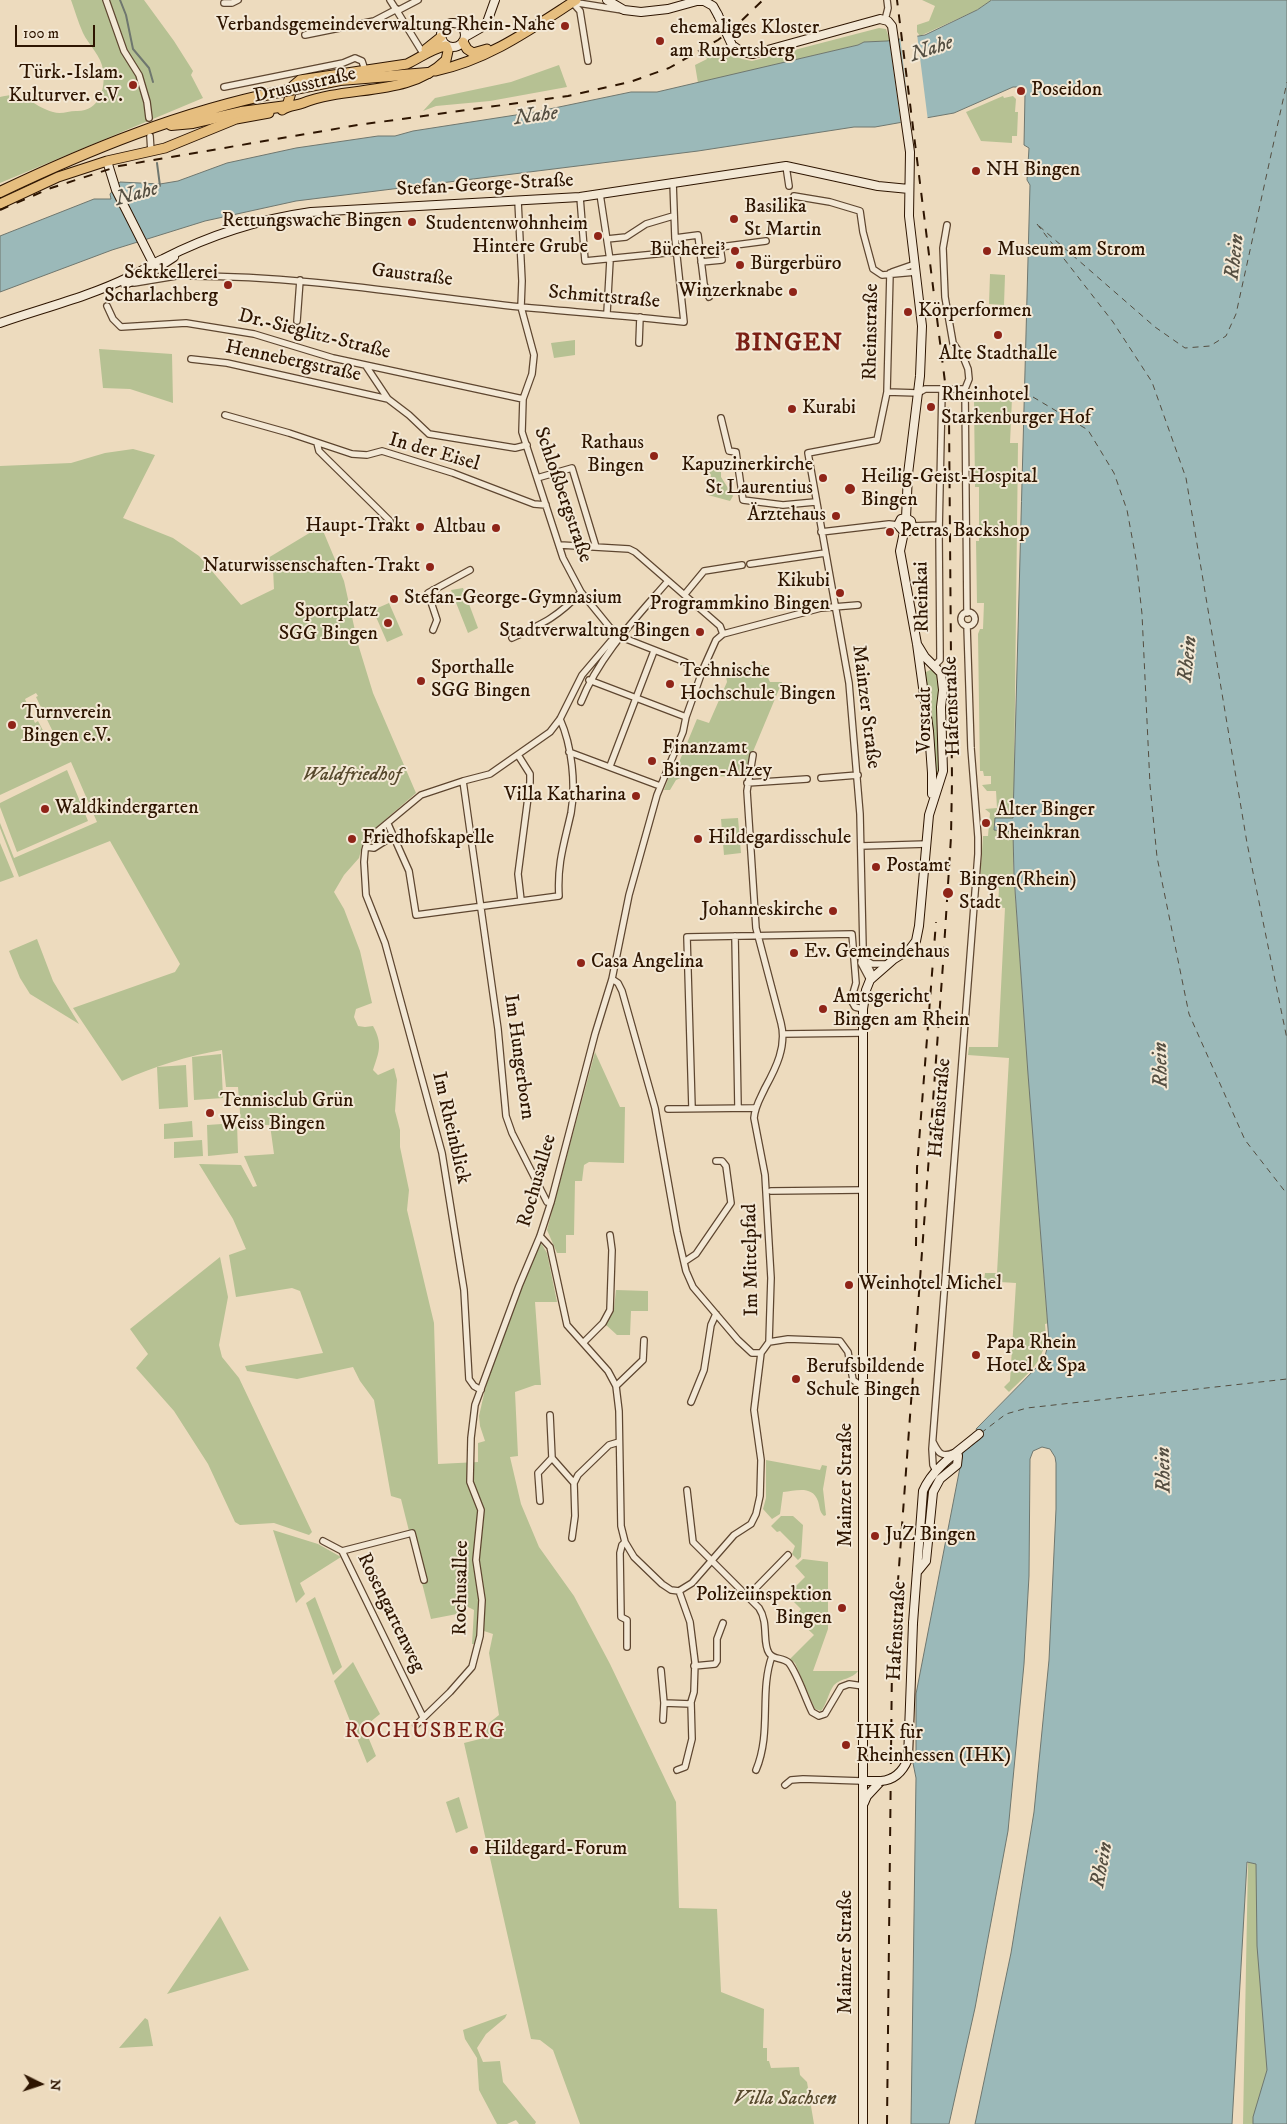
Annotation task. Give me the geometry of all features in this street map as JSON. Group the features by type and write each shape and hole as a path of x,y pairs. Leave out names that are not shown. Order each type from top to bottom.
{"highway":[{"path":"0,192 88,152 220,105 365,74 428,73"},
{"path":"157,126 193,123 250,110 287,106"}],"main road":[{"path":"287,106 293,86 300,80 365,74 408,64 435,48 446,46 453,48 483,28 490,19 495,0"},
{"path":"607,0 624,10 653,11 676,8 696,1 708,1 715,8 732,45 742,52 757,53 880,19 892,24 911,157 908,216 916,268 922,333 906,518"},
{"name":"Drususstraße","path":"0,204 58,177 107,161 165,148 226,123 280,110 287,106 330,94 407,83 428,73 463,64 523,36 574,1"},
{"path":"428,73 446,60 448,52 441,36 441,31 447,24 455,24 462,28 473,27 490,19"},
{"path":"462,28 467,49 473,53 487,49 497,49"},
{"path":"416,60 441,36"},
{"path":"107,161 110,175 155,267"},
{"path":"786,166 878,186 909,189"},
{"name":"Stefan-George-Straße","path":"155,267 188,248 240,228 279,216 311,212 580,197 786,166"},
{"name":"Stefan-George-Straße","path":"155,267 169,261 188,248"},
{"path":"101,289 129,283 155,267"},
{"path":"0,324 101,289 155,267"},
{"path":"906,518 911,521 912,526 909,531 901,529 901,519 906,518"},
{"name":"Vorstadt","path":"872,978 910,949 916,941 931,803 932,773 917,644 900,551 901,529"},
{"name":"Vorstadt","path":"917,644 925,657 941,674 943,680 941,707 942,771 931,803"},
{"path":"921,676 923,669 927,666 934,666"},
{"path":"932,773 936,775 942,771"},
{"name":"Mainzer Straße","path":"863,2124 862,1033 866,990 872,978"},
{"name":"Hafenstraße","path":"862,1781 886,1781 900,1773 908,1759 913,1623 922,1498 926,1485 936,1471 979,1434"},
{"path":"917,1572 926,1561 933,1492 940,1479 957,1465 958,1456 956,1452"},
{"name":"Hafenstraße","path":"863,1806 867,1796 881,1781"}],"street":[{"path":"106,0 124,52 139,75 147,102 149,118"},
{"path":"224,3 232,3 238,0"},
{"path":"390,0 421,50"},
{"path":"305,35 374,21 418,0"},
{"path":"886,20 887,0"},
{"path":"574,1 584,6 624,10"},
{"path":"574,1 580,11 588,62"},
{"path":"224,87 343,63 355,58 362,61 365,74"},
{"path":"150,136 151,152"},
{"path":"786,166 789,186"},
{"path":"580,197 585,261 676,252 672,182"},
{"path":"600,194 610,260 606,313"},
{"path":"794,196 824,200 860,211 870,261 873,269 879,274 916,268"},
{"name":"Schloßbergstraße","path":"518,201 522,281 521,307 534,355 532,374 523,399 522,432 563,558 581,592 618,636"},
{"path":"607,239 626,237 646,224 674,216"},
{"path":"947,225 943,248 945,297 953,343 964,359 969,379 965,389 967,612"},
{"path":"675,238 698,235 704,284 709,297"},
{"path":"702,262 722,260 720,247 766,241"},
{"name":"Schmittstraße","path":"521,307 606,313 684,322 676,252"},
{"path":"169,261 169,269 175,276"},
{"path":"155,267 159,277 165,278"},
{"name":"Gaustraße","path":"155,267 175,276"},
{"name":"Rheinstraße","path":"808,453 877,440 887,392 890,273"},
{"name":"Gaustraße","path":"129,283 175,276 300,280 521,307"},
{"path":"297,321 300,280"},
{"name":"Dr.-Sieglitz-Straße","path":"107,306 113,319 121,327 186,323 254,334 366,366 523,399"},
{"path":"639,343 640,317"},
{"name":"Hennebergstraße","path":"191,358 227,363 388,399"},
{"path":"366,366 388,399 409,414 429,434 515,448 527,445"},
{"path":"887,392 918,393 925,389 965,389"},
{"name":"Rheinkai","path":"934,666 940,660 939,525 942,390"},
{"name":"In der Eisel","path":"225,415 289,433 352,454 367,455 382,451 452,473 534,504 546,505"},
{"path":"721,418 729,452 736,452 743,500 783,505 815,502"},
{"path":"317,442 323,455 390,521 390,525 383,526"},
{"name":"Mainzer Straße","path":"808,453 815,502 849,683 858,775 861,846 861,963 872,978"},
{"path":"538,478 572,468 596,547"},
{"path":"821,532 889,524 901,529"},
{"path":"912,526 939,525"},
{"path":"560,546 629,549 685,594 720,626 723,634 821,608 858,605"},
{"path":"750,564 825,553"},
{"path":"685,594 704,571 742,565"},
{"path":"433,630 437,620 428,593 470,570"},
{"path":"393,836 374,848 366,847 368,839 420,795 490,774 550,732 560,719 582,675 668,581"},
{"path":"434,590 438,596"},
{"path":"512,638 546,622 565,610 581,592"},
{"name":"Hafenstraße","path":"936,1471 933,1465 933,1442 978,854 968,686 967,626 961,620 963,614 967,612 972,614 975,620 973,624 967,626"},
{"name":"Rochusallee","path":"416,1725 450,1692 472,1667 480,1636 482,1600 476,1560 481,1510 470,1482 472,1430 476,1405 551,1202 595,1034 612,979 629,894 660,786 683,732 686,717 714,644 718,637 723,634"},
{"path":"618,636 685,662"},
{"path":"581,702 589,680 618,636"},
{"path":"610,766 654,651"},
{"path":"589,680 686,717"},
{"path":"388,824 409,872 416,915 560,896 558,874 571,812 573,789 569,752 560,719"},
{"path":"569,752 660,786"},
{"path":"518,755 530,774 518,874 521,900"},
{"path":"668,1109 754,1108 780,1056 783,1034 757,935 747,783 753,755"},
{"path":"821,778 858,775"},
{"path":"747,783 807,779"},
{"name":"Im Hungerborn","path":"462,781 498,1029 506,1116 512,1133 547,1202 551,1202"},
{"path":"861,846 927,844"},
{"name":"Im Rheinblick","path":"366,847 364,875 366,895 385,943 442,1153 464,1290 469,1380 481,1390"},
{"path":"692,1108 687,937 852,934 856,982 851,1000 855,1007 863,1009"},
{"path":"735,936 738,1108"},
{"name":"Mainzer Straße","path":"862,948 872,978"},
{"path":"865,960 877,964 888,964"},
{"path":"612,979 618,983 622,991 655,1108 684,1262 690,1282 748,1350 755,1354 761,1353"},
{"path":"783,1034 862,1033"},
{"name":"Im Mittelpfad","path":"679,1591 692,1583 734,1535 750,1524 758,1509 761,1460 754,1410 761,1353 769,1342 770,1247 765,1172 754,1118 754,1108"},
{"path":"684,1262 696,1254 731,1203 726,1166 722,1161 716,1161"},
{"path":"771,1191 863,1190"},
{"path":"583,1343 604,1323 610,1310 612,1250 610,1235"},
{"path":"540,1236 550,1247 565,1320 572,1333 608,1371 616,1386 618,1399 621,1526 625,1542 634,1557 662,1584 671,1590 679,1591 690,1622 694,1666 694,1692 691,1704 691,1747 684,1767 676,1770"},
{"path":"691,1402 704,1370 711,1325 716,1314"},
{"path":"616,1386 643,1360 644,1340"},
{"path":"769,1342 788,1340 840,1342 848,1352 853,1380 863,1387"},
{"path":"550,1415 552,1458 574,1483"},
{"path":"572,1538 575,1516 574,1483 578,1475 610,1445 619,1442"},
{"path":"933,1442 942,1455 946,1456 956,1452"},
{"path":"540,1501 538,1473 552,1458"},
{"path":"687,1490 693,1542 748,1596 763,1615 767,1651 772,1656 783,1659 790,1665 812,1712 822,1716 827,1712 841,1687 849,1684 863,1686"},
{"name":"Rosengartenweg","path":"424,1580 412,1533 342,1551 424,1717"},
{"path":"323,1541 342,1551"},
{"path":"625,1542 620,1553 622,1617 627,1620 627,1647"},
{"path":"748,1596 788,1555"},
{"path":"694,1666 715,1664 717,1661 717,1639 723,1623"},
{"path":"756,1770 761,1758 766,1724 768,1670 772,1656"},
{"path":"661,1670 664,1703 663,1720"},
{"path":"664,1703 691,1704"},
{"path":"785,1785 791,1780 803,1779 862,1781"}],"green space":[{"path":"71,0 144,0 193,71 191,75 203,98 0,183 0,97 9,95 22,97 45,109 62,113 90,108 102,92 104,77 102,65 98,55 83,33"},
{"path":"922,0 992,0 977,10 920,36 917,32 917,25 929,21 935,6"},
{"path":"879,28 886,29 890,41 864,42 698,83 695,65 707,59 705,55 724,48 727,56 732,55 752,61"},
{"path":"559,65 567,87 490,101 436,106 423,111 435,98 511,82"},
{"path":"1003,96 1004,98 1013,96 1016,99 1015,112 1018,112 1017,136 1012,136 1012,143 981,141 966,112"},
{"path":"990,274 1005,275 1004,305 989,304"},
{"path":"575,340 575,355 554,358 551,343"},
{"path":"99,349 172,354 173,403 130,389 103,388"},
{"path":"1012,398 1010,443 1018,443 1013,867 1047,1317 1049,1323 1045,1324 1046,1336 1044,1346 1037,1363 1009,1392 1004,1387 1010,1381 1016,1283 984,1281 985,1273 997,1273 1009,1058 968,1055 969,1047 998,1047 1005,908 998,907 999,888 981,886 980,881 983,836 988,836 990,813 985,809 997,808 996,791 987,791 982,785 991,784 991,776 984,776 983,771 980,771 978,634 980,629 983,629 984,603 977,603 976,541 979,541 979,487 975,487 974,399"},
{"path":"133,449 155,455 123,518 173,538 199,556 241,605 274,589 273,569 268,558 321,526 344,581 358,644 373,693 416,793 364,838 359,858 344,875 334,892 344,909 360,951 372,1003 356,1009 354,1017 358,1026 373,1026 376,1032 379,1048 373,1070 378,1075 394,1068 397,1080 395,1111 400,1130 400,1147 409,1190 407,1210 434,1323 438,1464 478,1462 478,1443 485,1441 479,1416 486,1385 521,1286 541,1243 547,1253 557,1302 535,1302 541,1385 535,1385 515,1392 518,1456 510,1457 521,1504 539,1547 574,1596 610,1664 676,1802 679,1908 717,1909 721,1992 764,2009 763,2048 767,2048 767,2061 769,2061 771,2068 799,2067 800,2075 807,2082 814,2124 580,2124 553,2050 540,2040 531,2039 464,1743 484,1738 489,1723 499,1715 489,1653 493,1634 478,1629 475,1644 472,1644 474,1610 468,1607 457,1614 431,1619 401,1499 391,1496 374,1400 360,1381 353,1367 297,1379 247,1371 245,1366 323,1353 300,1291 292,1288 236,1297 229,1255 246,1249 233,1219 199,1164 241,1165 253,1187 257,1186 244,1156 274,1154 270,1125 241,1125 238,1087 226,1087 222,1050 171,1062 122,1081 73,1008 175,972 180,964 110,841 19,877 0,828 0,823 14,858 97,822 71,762 0,795 0,466 71,463 105,453","holes":["36,693 38,696 36,697 54,734 47,738 38,721 35,723 25,699"]},
{"path":"708,466 721,467 721,477 733,496 730,501 708,495 711,475 707,469"},
{"path":"463,588 478,628 468,633 451,590"},
{"name":"Sportplatz SGG Bingen","path":"389,603 403,635 387,642 373,610"},
{"path":"762,665 770,682 782,682 752,754 746,776 683,777 676,780 670,790 664,790 670,774 675,772 697,719 709,723 727,682 726,676 717,673 720,668"},
{"path":"932,669 940,673 939,772 935,772 924,677 926,672"},
{"name":"Waldkindergarten","path":"67,770 88,821 17,852 0,803"},
{"path":"738,818 741,853 724,855 721,819"},
{"path":"0,843 14,877 0,882"},
{"path":"37,939 53,981 79,1024 30,994 20,978 9,951"},
{"path":"595,1052 620,1107 625,1107 624,1163 589,1162 584,1165 582,1181 575,1181 574,1235 566,1235 566,1253 557,1253 547,1230"},
{"path":"221,1054 223,1098 194,1100 192,1057"},
{"path":"186,1065 188,1107 159,1109 157,1067"},
{"path":"192,1121 193,1137 164,1139 164,1124"},
{"path":"237,1123 238,1153 208,1156 207,1125"},
{"path":"202,1140 203,1156 174,1158 174,1142"},
{"path":"220,1257 228,1297 219,1345 222,1357 239,1378 312,1532 309,1535 274,1523 240,1525 235,1522 208,1464 174,1411 136,1368 148,1354 130,1329"},
{"path":"616,1290 648,1291 648,1311 631,1311 630,1335 617,1335 605,1324 614,1309"},
{"path":"766,1460 820,1470 822,1465 827,1466 823,1489 826,1515 824,1516 821,1512 818,1501 812,1493 798,1490 783,1492 780,1514 772,1519 763,1509 766,1498"},
{"path":"1287,1514 1287,2124 1243,2124 1248,1862"},
{"path":"781,1516 793,1516 803,1525 801,1557 798,1560 792,1554 795,1546 780,1531 777,1532 771,1526"},
{"path":"273,1530 318,1544 341,1557 300,1583 305,1594 296,1603"},
{"path":"803,1559 828,1562 828,1629 813,1671 858,1671 853,1676 834,1685 821,1711 815,1709 795,1663 790,1659 814,1635 795,1617 801,1609 787,1595 805,1577 795,1566"},
{"path":"315,1597 342,1667 333,1675 306,1603"},
{"path":"353,1662 380,1714 364,1727 376,1756 367,1763 334,1681"},
{"path":"459,1797 468,1828 456,1833 446,1802"},
{"path":"220,1916 249,1970 167,1994"},
{"path":"507,2014 505,2018 486,2034 477,2048 483,2062 500,2061 503,2082 536,2122 535,2124 519,2124 516,2120 507,2124 497,2124 479,2090 477,2058 465,2039 463,2030"},
{"path":"145,2018 148,2020 153,2046 119,2048"}],"water":[{"path":"992,0 1287,0 1287,2124 1253,2124 1253,2117 1267,2070 1257,1946 1256,1864 1247,1862 1232,2124 975,2124 1011,1953 1034,1812 1049,1660 1056,1509 1055,1457 1050,1449 1042,1447 1033,1451 1030,1459 1029,1576 1024,1664 1008,1831 975,2008 949,2124 911,2124 916,1778 913,1763 916,1758 916,1694 963,1452 981,1438 976,1429 1044,1360 1049,1341 1028,1074 1014,876 1013,832 994,830 995,818 1013,818 1030,185 1027,180 1029,148 1024,145 1025,94 1022,87 1013,87 954,113 875,127 854,127 698,151 296,201 205,221 112,250 0,292 0,236 94,199 111,199 110,194 120,182 160,184 178,181 227,163 296,148 378,136 395,136 413,131 535,112 631,92 657,92 858,45 864,42 887,41 925,35 977,10"}],"pier":[{"path":"917,34 928,121 901,125 889,38 898,37 910,122 900,36"}],"waterway":[{"path":"120,0 126,15 133,49 149,68 153,82"},
{"name":"Nahe","path":"157,163 160,186"}],"ferry route":[{"path":"1039,226 1155,327 1185,348 1210,346 1226,336 1236,314 1287,82"},
{"path":"1037,224 1113,322 1152,382 1186,478 1247,843 1287,1039"},
{"path":"1033,397 1088,430 1114,473 1127,510 1136,559 1142,614 1150,785 1157,857 1189,1014 1245,1140 1287,1194"},
{"path":"981,1433 1006,1414 1027,1408 1287,1379"}],"railway":[{"path":"0,210 51,188 119,166 358,125 568,96 630,82 669,68 718,40 734,28 763,0"},
{"path":"887,2124 892,1663 943,964 951,837 952,781 949,414 897,0"},
{"path":"916,1246 917,1168 936,922"}],"place":[{"name":"Verbandsgemeindeverwaltung Rhein-Nahe","path":"565,26"},
{"name":"ehemaliges Kloster am Rupertsberg","path":"660,41"},
{"name":"Türk.-Islam. Kulturver. e.V.","path":"133,85"},
{"name":"Poseidon","path":"1021,91"},
{"name":"NH Bingen","path":"976,171"},
{"name":"Basilika St Martin","path":"734,219"},
{"name":"Rettungswache Bingen","path":"412,222"},
{"name":"Studentenwohnheim Hintere Grube","path":"598,236"},
{"name":"Bücherei³","path":"735,251"},
{"name":"Museum am Strom","path":"987,251"},
{"name":"Bürgerbüro","path":"740,265"},
{"name":"Sektkellerei Scharlachberg","path":"228,285"},
{"name":"Winzerknabe","path":"793,292"},
{"name":"Körperformen","path":"908,312"},
{"name":"Alte Stadthalle","path":"998,335"},
{"name":"Rheinhotel Starkenburger Hof","path":"931,407"},
{"name":"Kurabi","path":"792,409"},
{"name":"Rathaus Bingen","path":"654,456"},
{"name":"Kapuzinerkirche St Laurentius","path":"823,478"},
{"name":"Heilig-Geist-Hospital Bingen","path":"850,489"},
{"name":"Ärztehaus","path":"836,516"},
{"name":"Haupt-Trakt","path":"420,527"},
{"name":"Altbau","path":"496,528"},
{"name":"Petras Backshop","path":"890,532"},
{"name":"Naturwissenschaften-Trakt","path":"430,567"},
{"name":"Kikubi Programmkino Bingen","path":"840,593"},
{"name":"Stefan-George-Gymnasium","path":"394,599"},
{"name":"Sportplatz SGG Bingen","path":"388,623"},
{"name":"Stadtverwaltung Bingen","path":"700,632"},
{"name":"Sporthalle SGG Bingen","path":"421,681"},
{"name":"Technische Hochschule Bingen","path":"670,684"},
{"name":"Turnverein Bingen e.V.","path":"12,725"},
{"name":"Finanzamt Bingen-Alzey","path":"652,761"},
{"name":"Villa Katharina","path":"636,796"},
{"name":"Waldkindergarten","path":"45,809"},
{"name":"Alter Binger Rheinkran","path":"986,823"},
{"name":"Friedhofskapelle","path":"352,839"},
{"name":"Hildegardisschule","path":"698,839"},
{"name":"Postamt","path":"876,867"},
{"name":"Bingen(Rhein) Stadt","path":"948,893"},
{"name":"Johanneskirche","path":"833,911"},
{"name":"Ev. Gemeindehaus","path":"794,953"},
{"name":"Casa Angelina","path":"581,963"},
{"name":"Amtsgericht Bingen am Rhein","path":"823,1009"},
{"name":"Tennisclub Grün Weiss Bingen","path":"210,1113"},
{"name":"Weinhotel Michel","path":"849,1285"},
{"name":"Papa Rhein Hotel & Spa","path":"976,1355"},
{"name":"Berufsbildende Schule Bingen","path":"796,1379"},
{"name":"JuZ Bingen","path":"875,1536"},
{"name":"Polizeiinspektion Bingen","path":"842,1608"},
{"name":"IHK für Rheinhessen (IHK)","path":"846,1745"},
{"name":"Hildegard-Forum","path":"474,1850"}],"district":[{"name":"BINGEN","path":"789,345"},
{"name":"ROCHUSBERG","path":"425,1732"}],"water label":[{"name":"Rhein","path":"1236,257"},
{"name":"Rhein","path":"1189,659"},
{"name":"Rhein","path":"1162,1065"},
{"name":"Rhein","path":"1165,1470"},
{"name":"Rhein","path":"1103,1865"}],"park label":[{"name":"Waldfriedhof","path":"352,776"},
{"name":"Villa Sachsen","path":"785,2100"}]}
